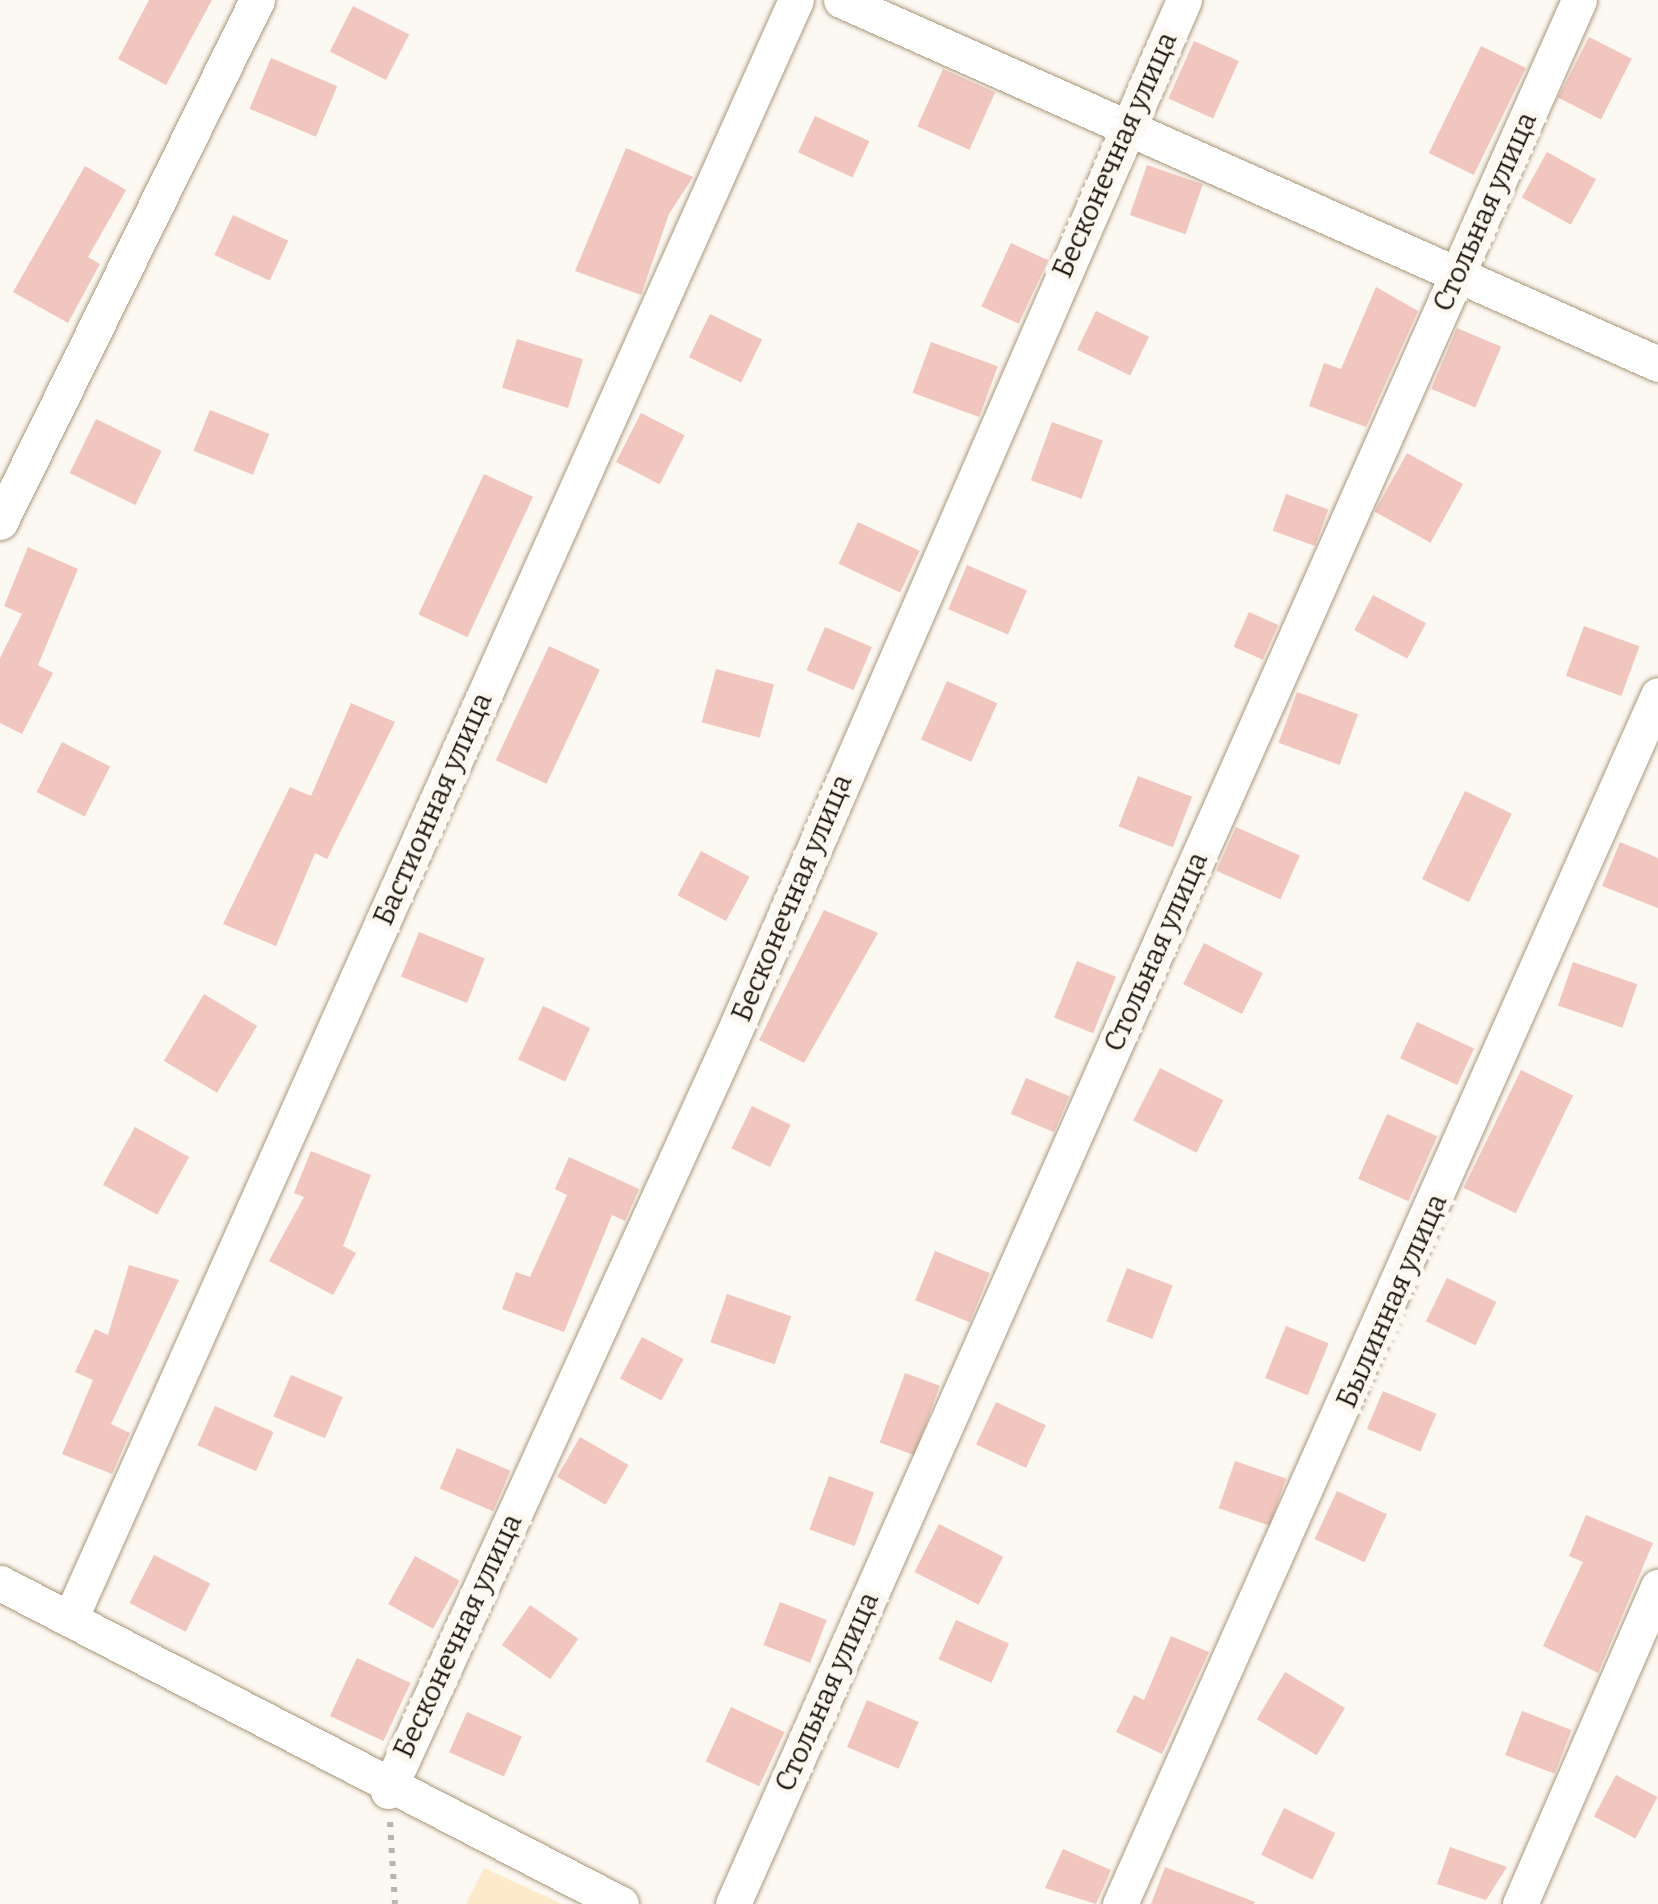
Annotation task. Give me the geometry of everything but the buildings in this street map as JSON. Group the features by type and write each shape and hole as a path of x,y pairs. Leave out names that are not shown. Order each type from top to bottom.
{"street":[{"path":"0,522 256,0"},
{"name":"Бастионная улица","path":"70,1618 796,0"},
{"path":"841,0 1460,269 1658,364"},
{"name":"Бесконечная улица","path":"388,1791 732,1037 1184,0"},
{"name":"Стольная улица","path":"733,1904 1580,0"},
{"name":"Былинная улица","path":"1120,1904 1658,695"},
{"path":"0,1583 388,1791 620,1904"},
{"path":"1520,1904 1658,1587"}],"path":[{"path":"388,1791 396,1904"}],"shaded area":[{"path":"484,1868 562,1904 466,1904"}]}
